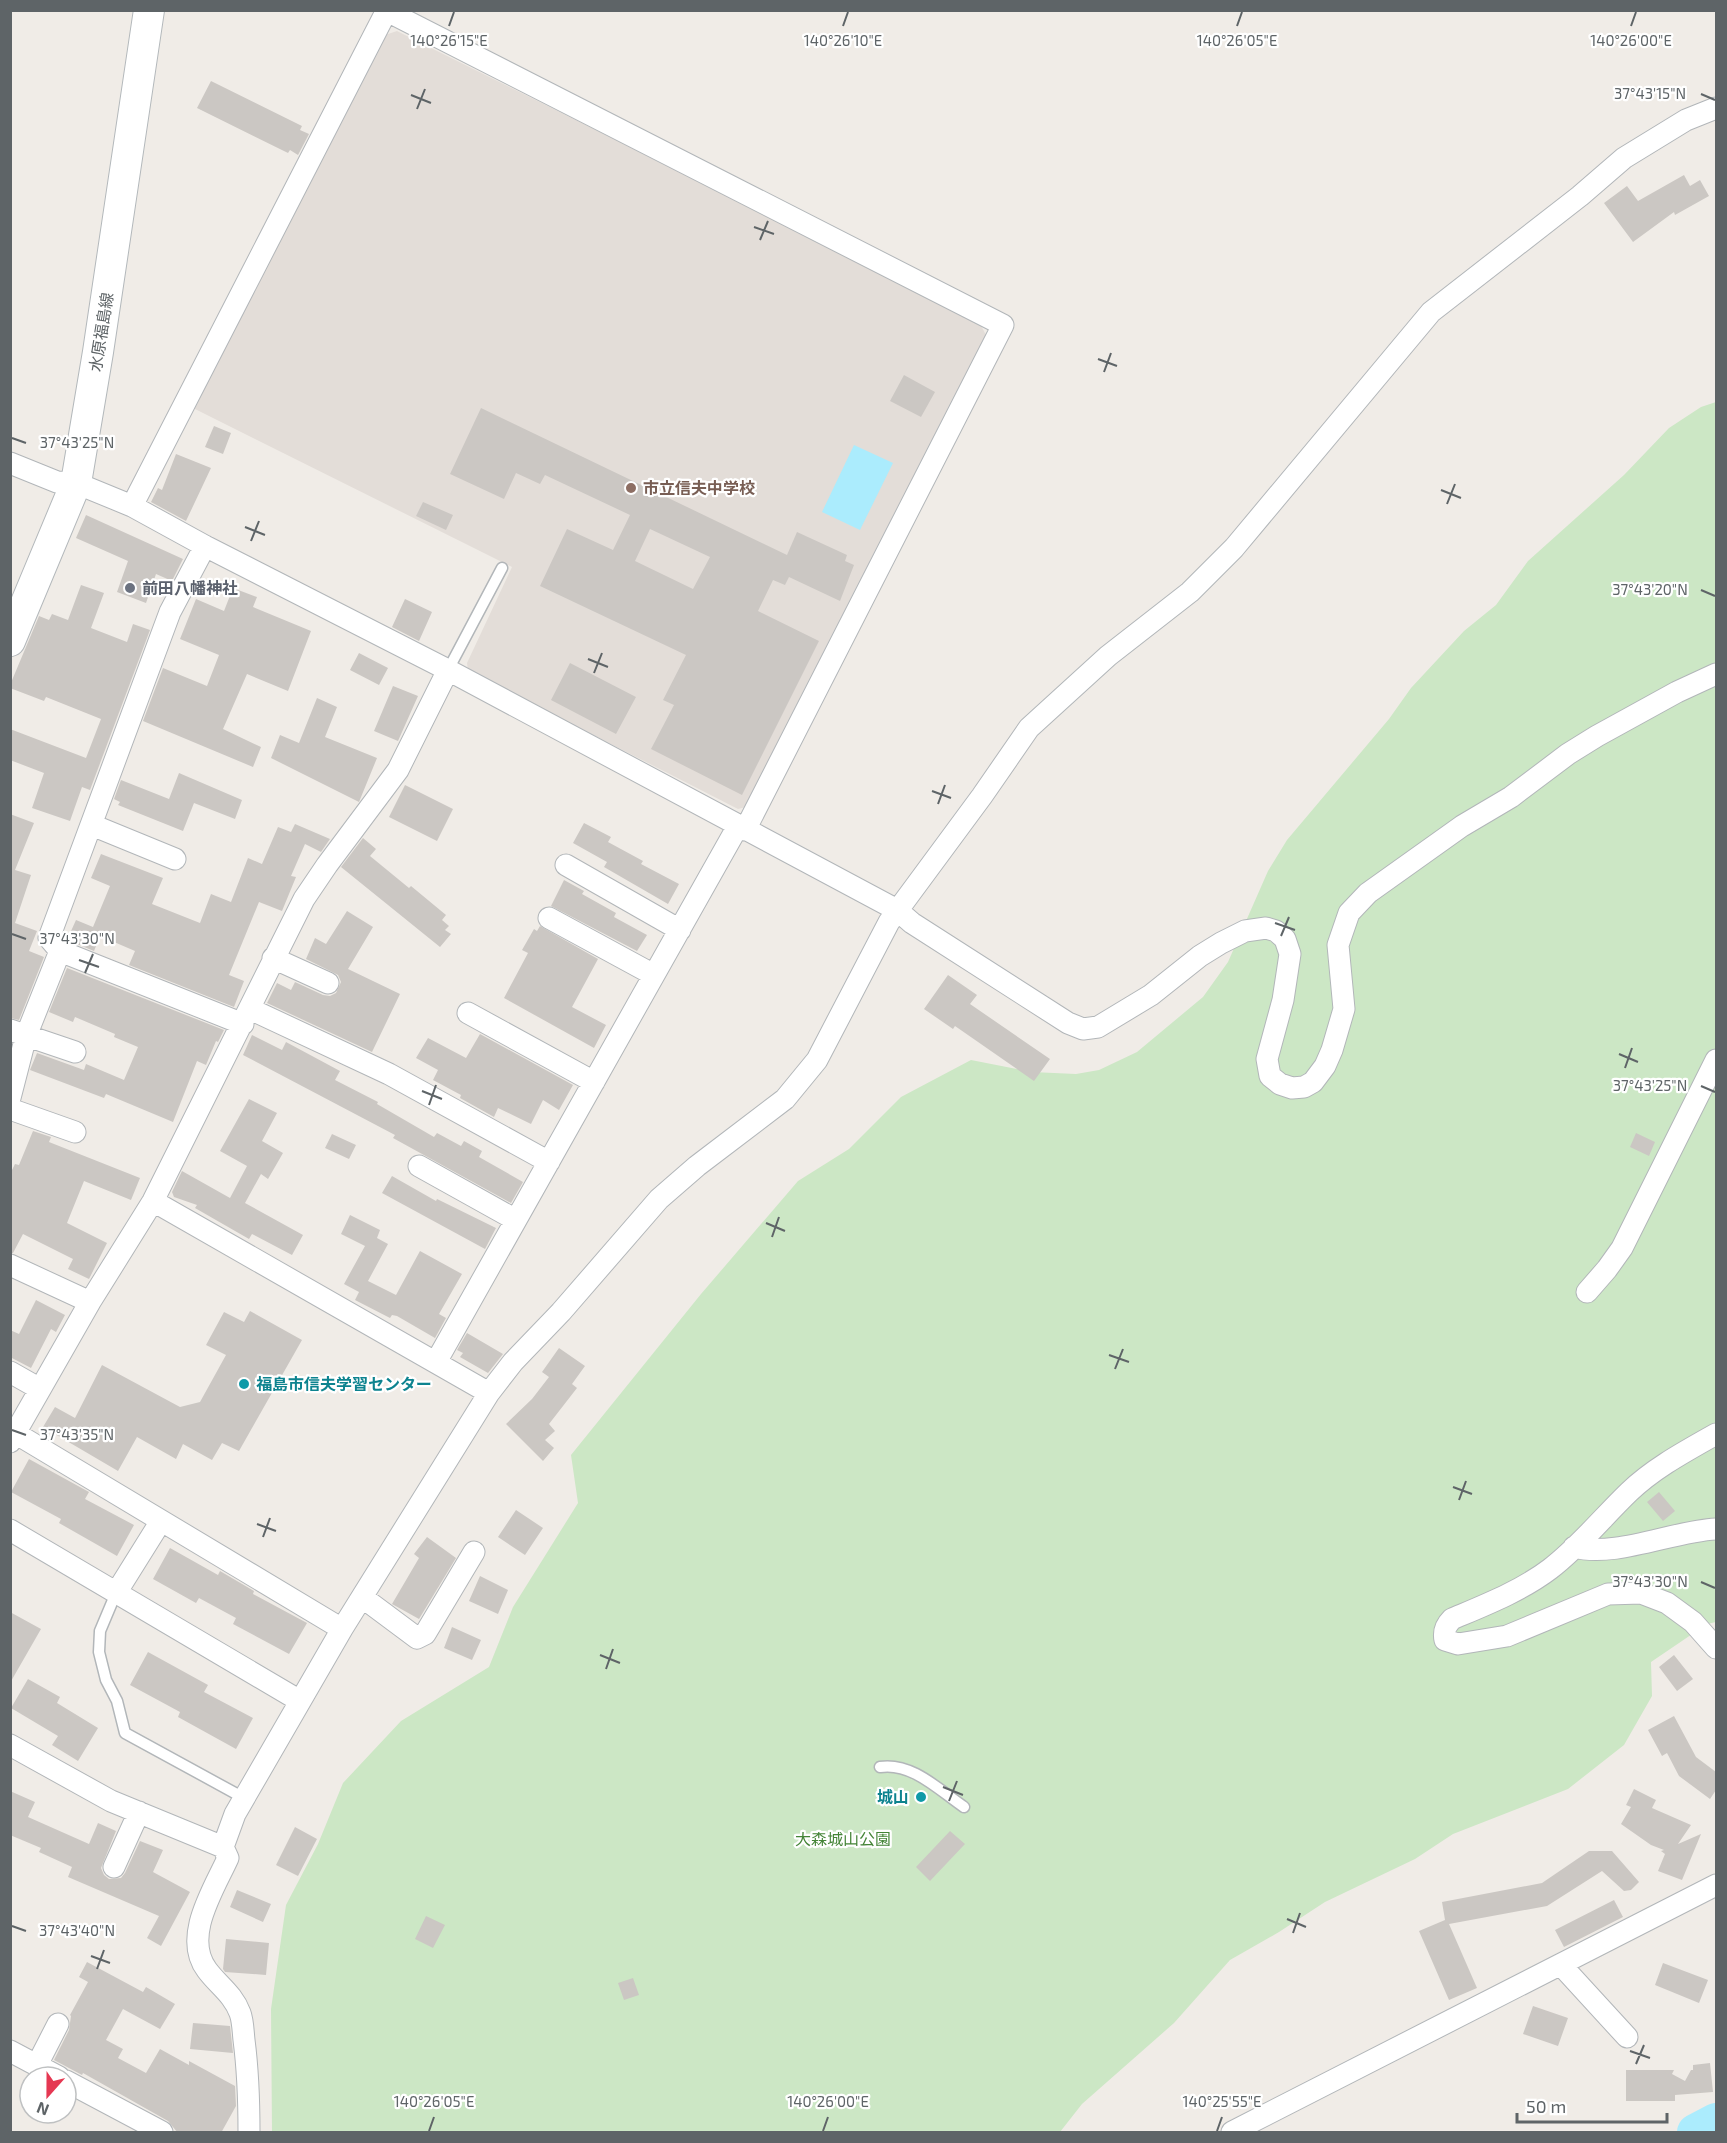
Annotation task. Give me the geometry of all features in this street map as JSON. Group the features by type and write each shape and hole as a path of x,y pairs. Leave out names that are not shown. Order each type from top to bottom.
{"main road":[{"name":"水原福島線","path":"10,641 76,483 98,352 148,10"}],"street":[{"path":"132,506 386,11 1003,325 741,828 654,975 436,1362"},
{"path":"223,1847 235,1814 342,1629 489,1393 513,1362 576,1296 659,1199 697,1166 785,1099 807,1074 817,1060 889,922 1029,729 1108,656 1190,592 1234,548 1431,312 1580,196 1624,158 1686,120 1716,108"},
{"path":"10,464 57,482 76,483 132,506 205,546 448,670 897,910 912,923 1050,1014 1083,1029 1098,1027 1124,1013 1221,943 1245,931 1266,928 1276,931 1285,939 1290,954 1283,1000 1267,1059 1270,1076 1280,1084 1292,1088 1304,1087 1313,1082 1332,1050 1344,1009 1338,945 1348,913 1368,893 1462,826 1511,797 1568,754 1677,692 1716,674"},
{"path":"205,546 170,612 49,939 60,951 247,1017 390,1074 549,1162"},
{"path":"342,1629 161,1521 13,1437 90,1302 153,1201 304,899 333,856 398,770 448,670"},
{"path":"92,825 175,859"},
{"path":"566,865 680,930"},
{"path":"549,918 654,975"},
{"path":"10,1098 18,1033 60,951"},
{"path":"273,958 328,983"},
{"path":"468,1013 594,1082"},
{"path":"18,1033 75,1052"},
{"path":"1587,1292 1622,1248 1716,1060"},
{"path":"10,1108 75,1132"},
{"path":"419,1167 516,1220"},
{"path":"153,1201 489,1393"},
{"path":"10,1265 90,1302"},
{"path":"10,1372 40,1389"},
{"path":"1716,1434 1666,1463 1630,1491 1550,1569 1532,1581 1452,1619 1444,1631 1445,1640 1458,1644 1507,1636 1608,1594 1641,1593 1667,1603 1693,1622 1716,1648"},
{"path":"117,1593 161,1521"},
{"path":"1574,1547 1583,1550 1627,1547 1696,1530 1716,1529"},
{"path":"10,1530 300,1701"},
{"path":"362,1597 417,1638 425,1634 474,1552"},
{"path":"10,1745 111,1801 223,1847 228,1857 202,1914 197,1941 201,1962 215,1980 234,1997 242,2016 249,2097 249,2133"},
{"path":"114,1867 139,1812"},
{"path":"1232,2133 1272,2123 1561,1965 1716,1885"},
{"path":"1561,1965 1627,2037"},
{"path":"38,2065 58,2024"},
{"path":"10,2051 35,2065"},
{"path":"78,2088 162,2133"}],"lane":[{"path":"448,670 502,568"},
{"path":"117,1593 100,1631 99,1652 106,1680 117,1701 124,1733 244,1798"},
{"path":"880,1767 894,1766 907,1769 964,1808"}],"shaded area":[{"name":"市立信夫中学校","path":"397,31 978,320 986,335 750,806 738,809 468,671 467,663 512,567 193,408 382,36"}],"green space":[{"name":"大森城山公園","path":"1716,402 1716,1622 1707,1624 1651,1662 1652,1696 1624,1745 1568,1789 1453,1834 1415,1859 1325,1902 1230,1960 1174,2023 1082,2104 1060,2132 272,2132 271,2009 286,1905 318,1844 343,1783 401,1721 489,1667 513,1607 578,1503 571,1455 701,1294 798,1181 849,1149 901,1097 971,1060 1032,1072 1076,1074 1099,1070 1137,1052 1203,997 1228,962 1268,871 1287,840 1389,719 1411,688 1464,631 1496,605 1528,561 1624,475 1669,428 1701,407"}],"water":[{"path":"854,445 893,463 860,530 822,512"}],"building":[{"path":"211,81 302,126 300,130 309,134 298,155 290,150 288,153 197,108"},
{"path":"1684,175 1690,186 1700,180 1709,196 1675,215 1674,212 1633,242 1604,203 1627,186 1638,201"},
{"path":"904,375 935,392 921,417 890,401"},
{"path":"481,408 787,555 797,532 847,555 845,561 854,565 840,601 789,577 785,585 773,580 758,611 819,641 742,795 651,749 674,705 663,700 686,655 540,586 567,529 613,550 630,515 545,475 540,484 516,473 504,499 450,474","holes":["650,529 710,557 693,589 635,561"]},
{"path":"214,426 231,433 223,454 205,447"},
{"path":"176,454 211,468 186,521 151,502 158,488 162,490"},
{"path":"423,502 453,515 446,530 416,516"},
{"path":"86,515 183,559 172,581 156,574 146,603 117,592 128,561 76,538"},
{"path":"81,585 104,593 91,628 127,642 133,624 150,630 90,790 82,787 70,821 32,808 44,773 10,760 10,729 86,758 101,719 46,697 44,701 10,688 10,685 39,616 49,620 52,614 68,620"},
{"path":"233,588 257,597 253,607 311,631 288,691 247,674 223,729 261,747 253,767 143,721 163,668 207,686 219,655 180,639 196,599 224,611"},
{"path":"405,599 432,612 419,641 392,627"},
{"path":"359,653 388,668 379,685 350,670"},
{"path":"570,663 636,697 616,734 551,700"},
{"path":"393,686 418,696 398,741 374,731"},
{"path":"317,698 337,707 325,737 377,758 359,802 271,758 280,735 299,743"},
{"path":"179,773 242,800 235,819 194,803 183,831 118,805 120,802 114,799 121,780 169,799"},
{"path":"405,785 453,809 437,841 389,817"},
{"path":"10,814 34,823 15,870 31,875 15,923 37,931 29,951 44,957 19,1020 10,1018"},
{"path":"584,823 611,837 608,842 643,861 641,864 679,884 668,904 604,867 607,862 573,843"},
{"path":"295,824 330,839 321,852 305,844 291,876 296,877 282,911 259,902 229,975 244,981 234,1007 129,965 135,951 100,936 94,951 67,940 76,920 93,927 110,886 91,878 101,854 163,878 152,904 200,923 211,894 231,902 248,858 262,864 278,827 291,832"},
{"path":"363,838 376,849 370,856 446,915 442,920 449,926 445,930 451,934 440,947 341,867"},
{"path":"564,880 584,891 582,894 616,913 614,917 647,935 637,951 551,906"},
{"path":"347,911 373,927 348,969 400,994 372,1052 267,1003 277,983 291,990 295,982 323,995 330,996 336,993 341,982 338,975 306,959 315,938 326,944"},
{"path":"540,926 598,959 572,1007 606,1025 594,1048 504,998 528,953 522,950 534,929 537,931"},
{"path":"67,968 224,1030 218,1042 216,1041 206,1065 197,1061 173,1122 106,1094 104,1098 30,1070 37,1053 84,1070 86,1064 124,1080 138,1047 114,1037 115,1034 75,1017 73,1022 49,1012"},
{"path":"948,975 977,995 970,1004 1050,1059 1034,1081 955,1026 953,1029 924,1009"},
{"path":"480,1034 573,1085 559,1110 543,1100 531,1124 498,1108 494,1117 433,1080 438,1070 416,1058 428,1038 466,1058"},
{"path":"252,1035 282,1050 286,1042 340,1071 335,1080 378,1102 377,1104 434,1137 437,1133 461,1146 464,1141 482,1151 479,1157 523,1182 511,1203 393,1138 395,1135 243,1055"},
{"path":"249,1099 277,1113 262,1141 283,1153 268,1179 261,1174 245,1203 303,1235 292,1255 252,1234 249,1239 195,1208 197,1205 174,1197 172,1192 182,1171 230,1198 247,1166 220,1151"},
{"path":"33,1131 51,1137 49,1142 140,1178 131,1200 84,1181 67,1223 107,1243 89,1279 68,1269 73,1259 23,1234 13,1253 10,1253 10,1174 15,1164 19,1165"},
{"path":"1636,1133 1655,1142 1649,1156 1630,1147"},
{"path":"332,1134 356,1145 349,1159 325,1148"},
{"path":"392,1176 436,1201 437,1199 496,1228 485,1249 382,1193"},
{"path":"350,1215 380,1230 377,1238 388,1244 368,1281 396,1295 420,1251 462,1274 439,1314 446,1318 435,1338 397,1316 392,1315 390,1318 355,1300 359,1292 344,1284 365,1246 341,1234"},
{"path":"36,1300 65,1315 56,1332 51,1329 31,1368 10,1357 10,1330 19,1334"},
{"name":"福島市信夫学習センター","path":"250,1311 302,1340 239,1451 222,1443 212,1460 183,1444 176,1459 137,1437 118,1471 43,1427 55,1407 75,1418 102,1365 180,1407 200,1402 226,1355 206,1345 224,1312 244,1322"},
{"path":"467,1333 503,1354 488,1373 460,1357 463,1353 457,1350"},
{"path":"559,1348 585,1366 572,1384 577,1388 549,1424 555,1431 545,1440 554,1448 543,1461 506,1424 532,1399 549,1377 542,1372"},
{"path":"29,1459 89,1492 85,1499 134,1525 117,1556 59,1523 61,1519 11,1492"},
{"path":"1659,1492 1675,1511 1663,1521 1647,1502"},
{"path":"516,1510 543,1528 525,1555 498,1537"},
{"path":"427,1537 456,1558 419,1619 392,1604 419,1558 414,1554"},
{"path":"170,1548 218,1575 220,1571 254,1591 253,1594 307,1623 289,1654 233,1624 236,1618 199,1598 196,1603 153,1579"},
{"path":"480,1576 508,1590 498,1614 469,1601"},
{"path":"10,1612 41,1629 10,1683"},
{"path":"452,1627 481,1640 472,1660 444,1648"},
{"path":"148,1652 208,1685 204,1692 253,1718 236,1749 178,1717 180,1712 130,1685"},
{"path":"1674,1655 1693,1679 1677,1691 1659,1667"},
{"path":"28,1679 60,1697 57,1703 98,1728 78,1761 52,1745 58,1736 11,1708"},
{"path":"1674,1716 1696,1757 1716,1772 1716,1790 1710,1799 1679,1776 1667,1753 1662,1756 1648,1730"},
{"path":"1634,1789 1656,1800 1652,1808 1691,1825 1678,1844 1701,1834 1682,1880 1658,1871 1665,1854 1661,1851 1664,1850 1651,1845 1621,1824 1631,1807 1626,1805"},
{"path":"10,1791 35,1802 28,1817 89,1844 98,1823 116,1831 101,1868 109,1879 121,1878 140,1841 163,1850 153,1872 190,1892 161,1946 147,1938 159,1916 68,1877 72,1867 39,1852 41,1848 10,1835"},
{"path":"295,1827 317,1839 298,1876 276,1865"},
{"path":"950,1831 965,1844 930,1881 916,1867"},
{"path":"1589,1851 1612,1851 1639,1882 1631,1890 1624,1891 1602,1871 1547,1906 1449,1924 1477,1988 1449,2000 1419,1931 1445,1920 1442,1902 1542,1883"},
{"path":"237,1890 271,1904 263,1922 230,1907"},
{"path":"1614,1900 1623,1917 1564,1947 1555,1930"},
{"path":"426,1916 445,1925 433,1948 415,1939"},
{"path":"226,1939 269,1943 266,1975 225,1972 223,1969"},
{"path":"87,1962 143,1992 146,1987 175,2004 160,2029 123,2009 106,2040 123,2049 118,2058 146,2073 160,2049 189,2065 189,2061 235,2086 236,2106 221,2133 178,2133 168,2121 83,2073 82,2075 78,2073 78,2065 63,2065 54,2060 69,2030 70,2015 88,1982 79,1977"},
{"path":"1663,1963 1708,1980 1699,2003 1655,1985"},
{"path":"633,1978 639,1995 624,2000 618,1983"},
{"path":"1533,2006 1568,2018 1558,2046 1523,2034"},
{"path":"193,2023 230,2026 233,2053 190,2049"},
{"path":"1710,2063 1713,2092 1675,2095 1675,2101 1626,2101 1626,2070 1674,2070 1672,2074 1685,2081 1693,2070 1693,2065"}],"waterway":[{"path":"1695,2132 1716,2121"}],"place":[{"name":"市立信夫中学校","path":"631,488"},
{"name":"前田八幡神社","path":"130,588"},
{"name":"福島市信夫学習センター","path":"244,1384"},
{"name":"城山","path":"921,1797"}]}
